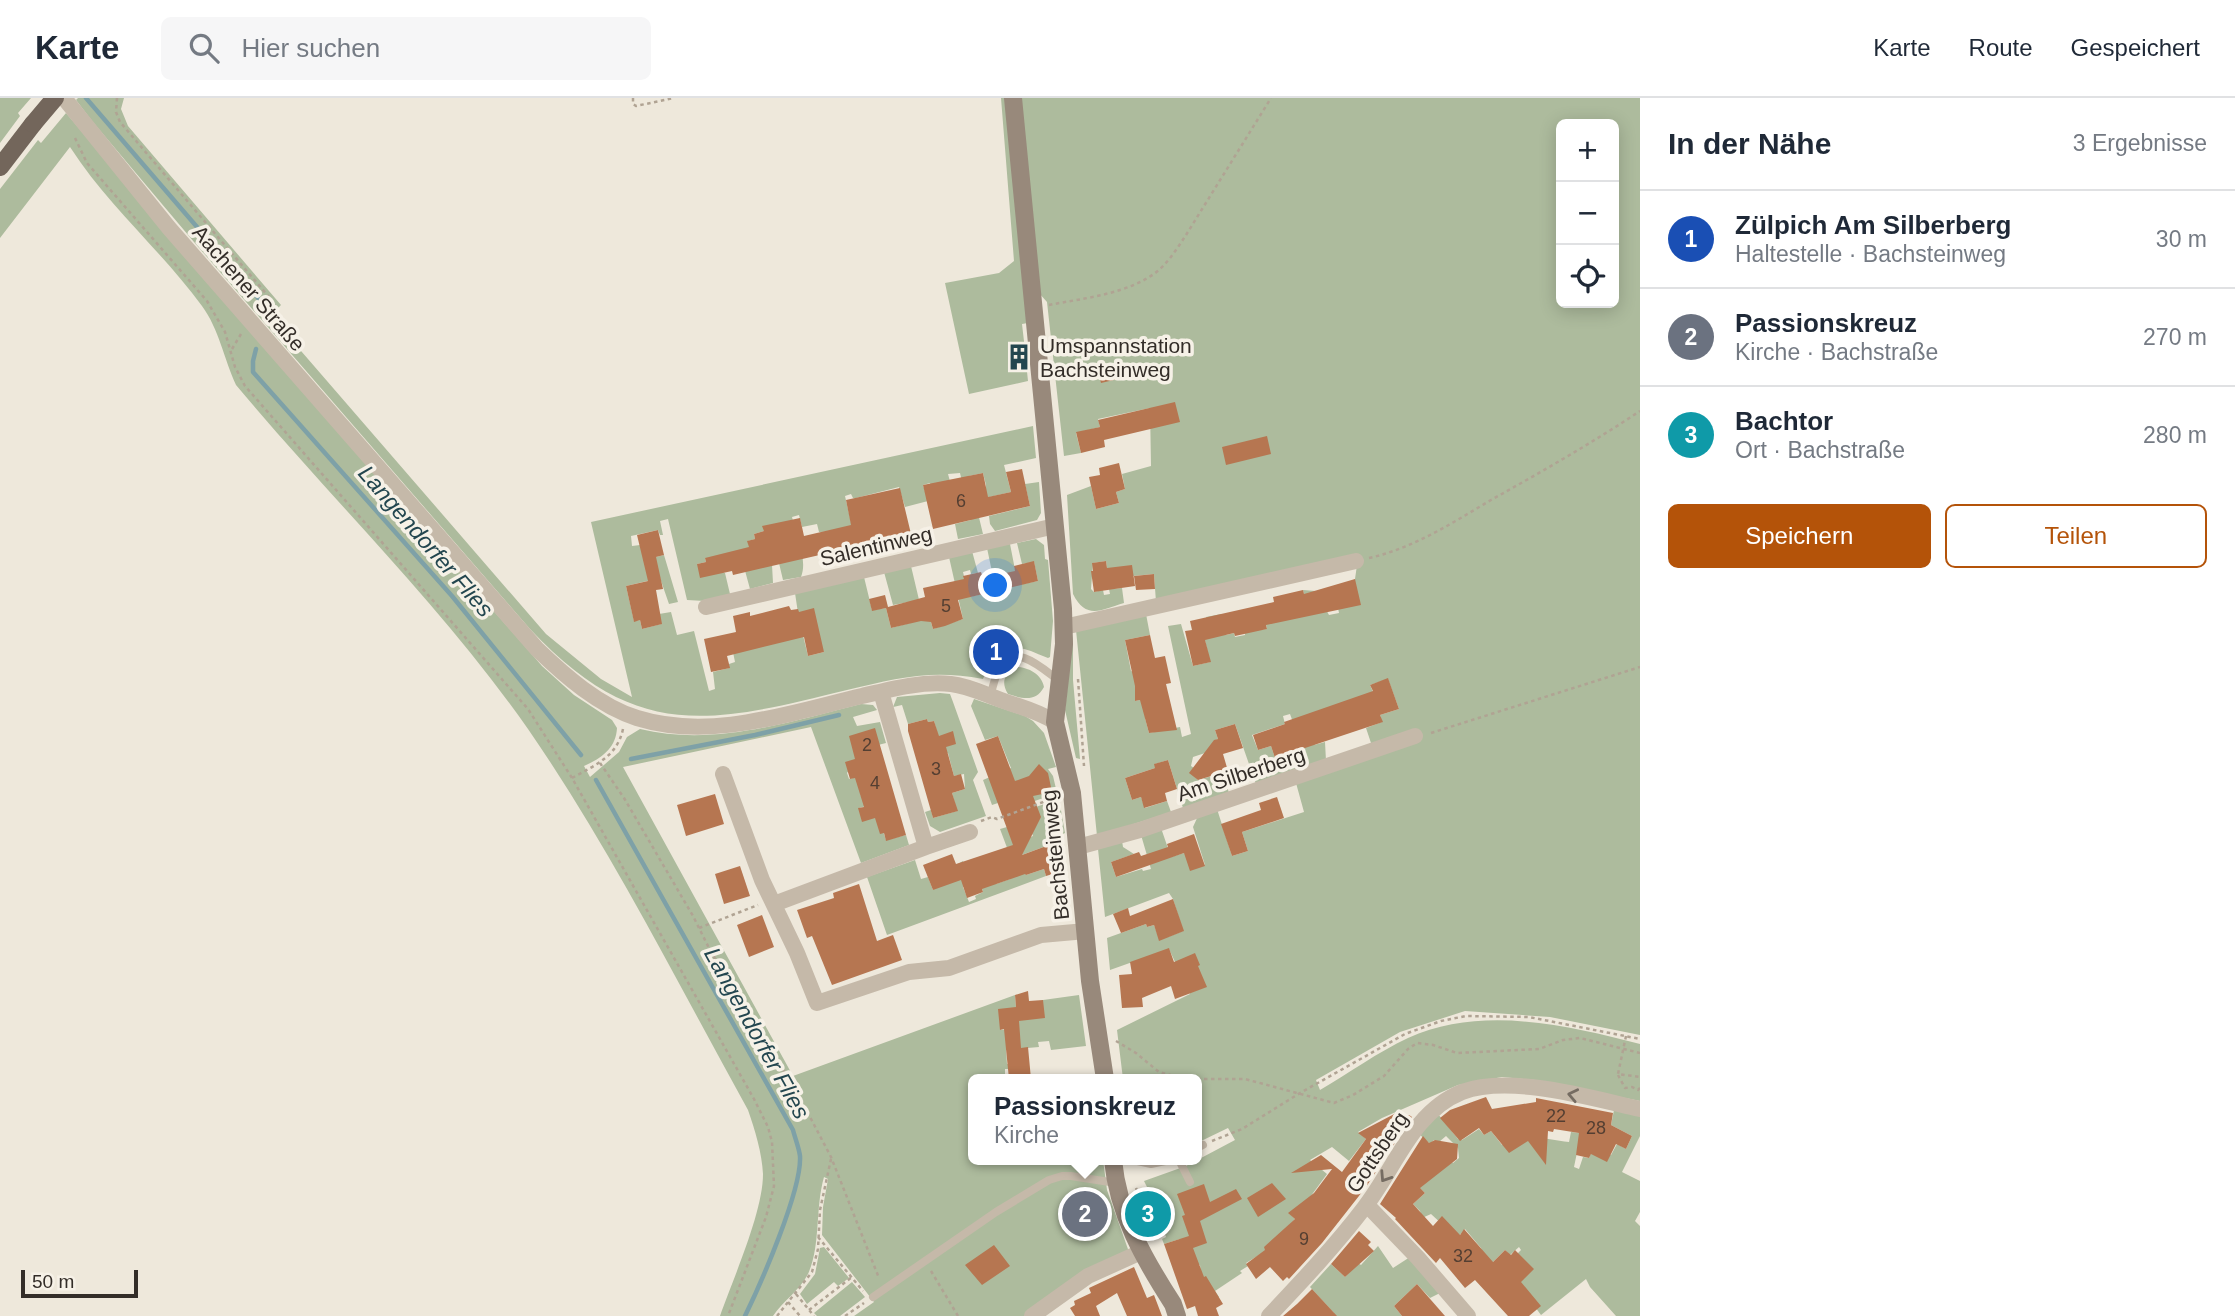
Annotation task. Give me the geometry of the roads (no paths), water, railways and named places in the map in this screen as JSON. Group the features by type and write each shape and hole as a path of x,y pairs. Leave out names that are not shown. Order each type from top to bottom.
{"main road":[{"path":"0,167 55,98"}],"street":[{"name":"Aachener Straße","path":"64,98 251,324 537,649 582,687 626,714 661,723 717,726 759,720 907,686 952,684 970,687 1038,712 1055,722"},
{"name":"Bachsteinweg","path":"1013,98 1064,627 1055,722 1069,776 1095,1018 1104,1074"},
{"name":"Salentinweg","path":"706,607 1055,526"},
{"path":"1064,627 1356,561"},
{"path":"881,692 926,847"},
{"name":"Am Silberberg","path":"1078,848 1140,830 1411,738"},
{"path":"723,774 762,880 797,953 817,1003 909,972 949,968 1041,935 1086,931"},
{"path":"773,902 975,827"},
{"name":"Gottsberg","path":"1269,1316 1367,1205 1415,1129 1433,1110 1461,1093 1492,1087 1541,1088 1640,1109"},
{"path":"1114,1165 1116,1183 1131,1231 1173,1304 1177,1316"},
{"path":"1367,1205 1468,1316"},
{"path":"1032,1316 1088,1276 1141,1252"}],"lane":[{"path":"990,696 1002,664 1012,658 1030,660 1058,680"},
{"path":"1182,1165 1190,1182"},
{"path":"872,1298 1026,1192 1055,1178 1071,1177 1116,1183"}],"waterway":[{"name":"Langendorfer Flies","path":"86,98 259,299"},
{"name":"Langendorfer Flies","path":"273,327 277,323 274,317"},
{"name":"Langendorfer Flies","path":"256,349 253,372 452,596 581,755"},
{"path":"631,759 755,735 839,715"},
{"name":"Langendorfer Flies","path":"596,780 793,1130 798,1146 799,1171 788,1213 745,1316"}],"place":[{"name":"Umspannstation Bachsteinweg","path":"1019,357"},
{"name":"Zülpich Am Silberberg","path":"996,652"},
{"name":"Passionskreuz","path":"1085,1214"},
{"name":"Bachtor","path":"1148,1214"}]}
